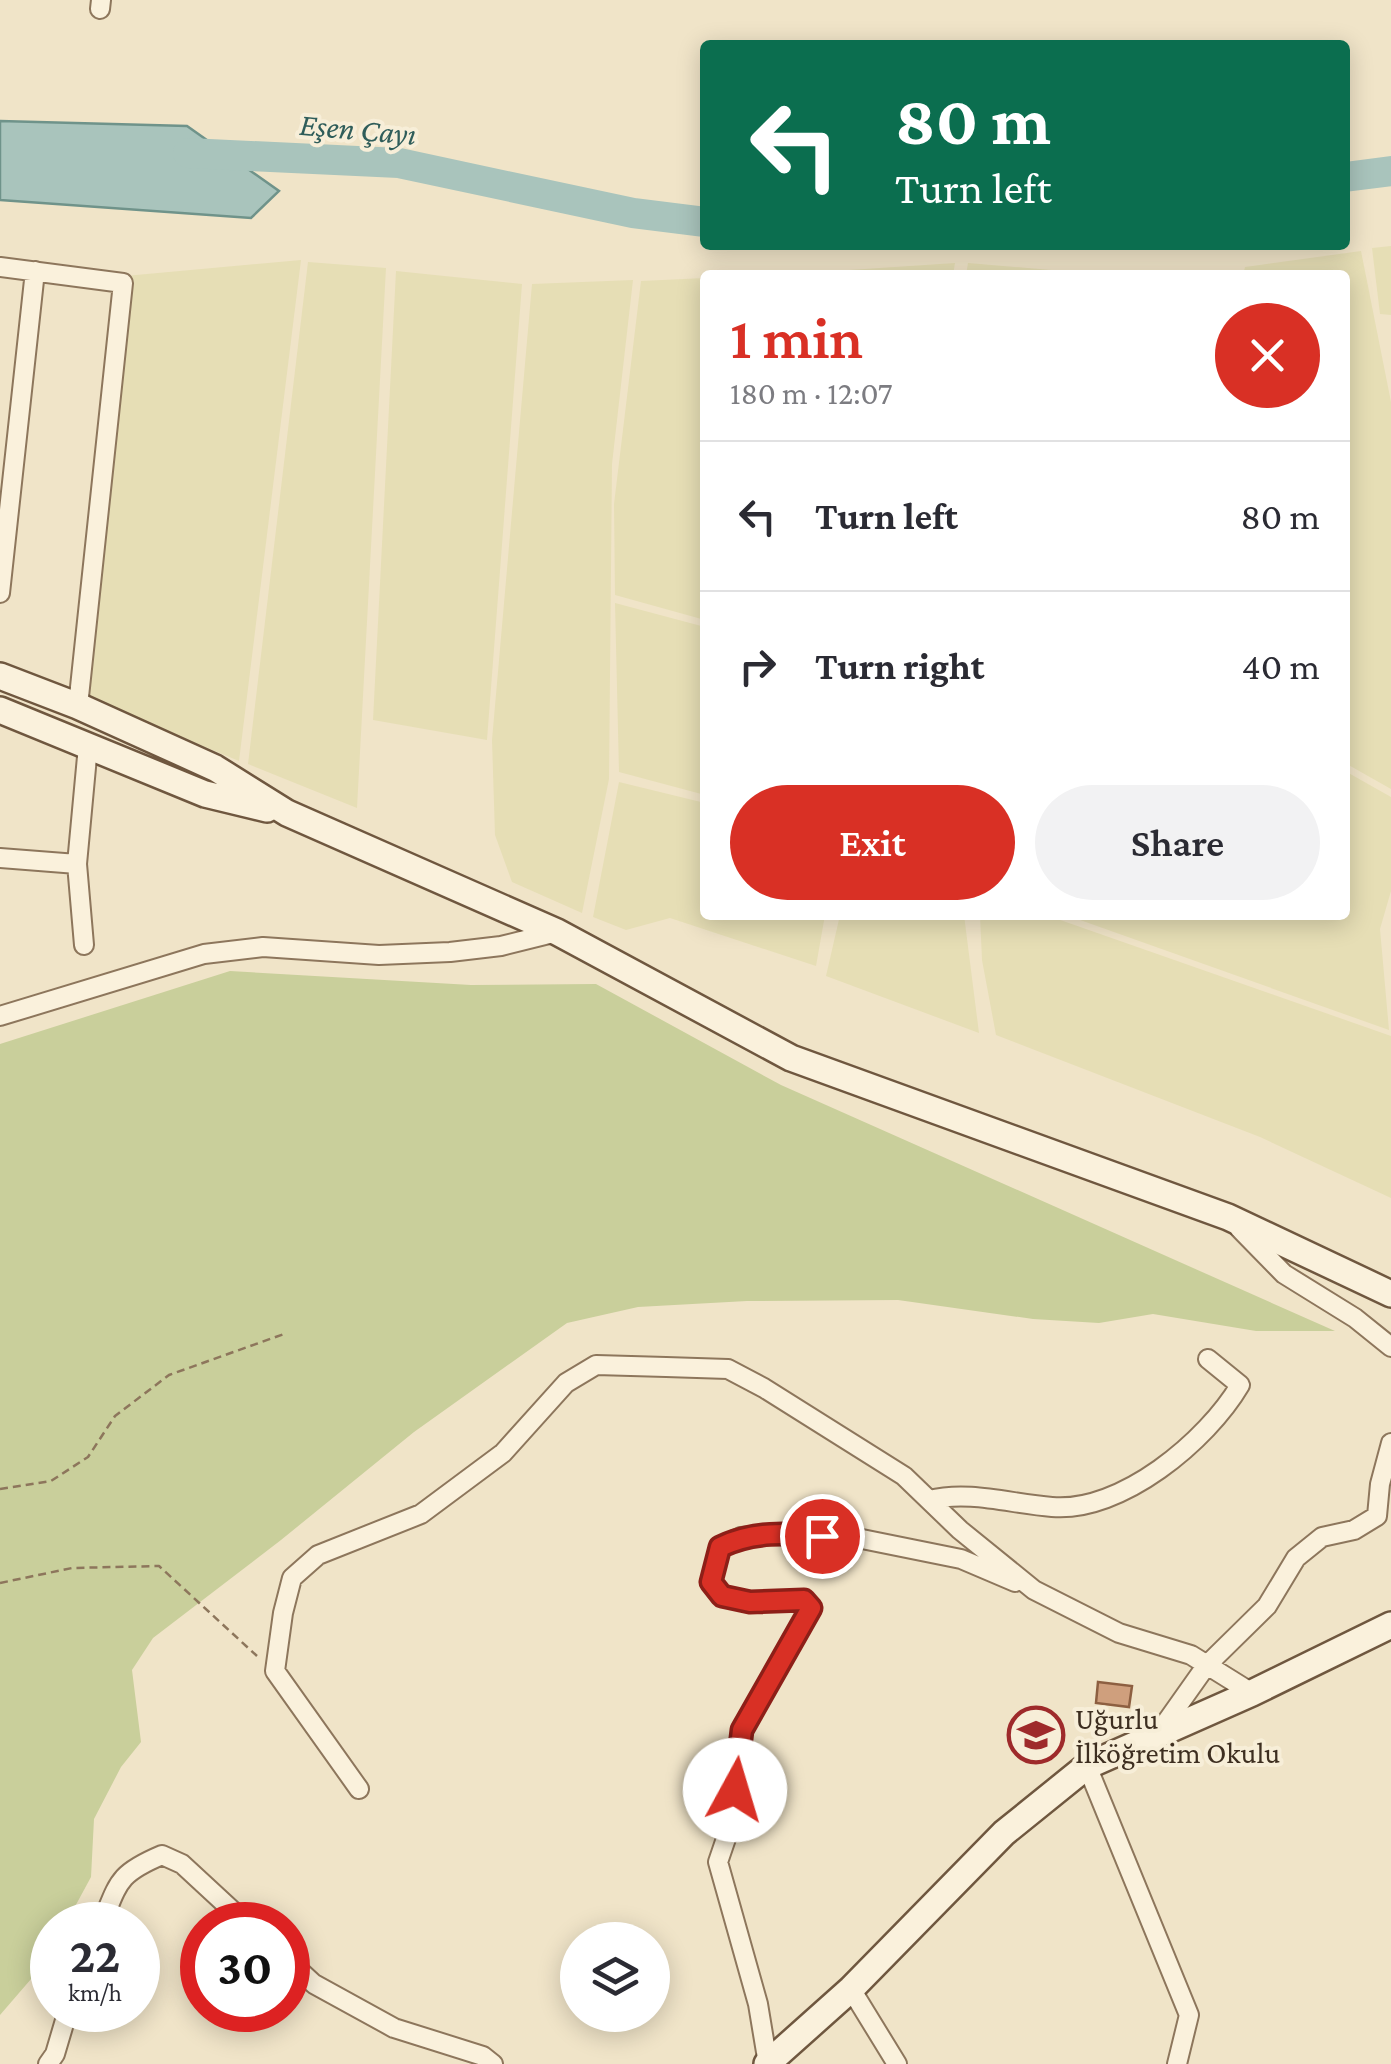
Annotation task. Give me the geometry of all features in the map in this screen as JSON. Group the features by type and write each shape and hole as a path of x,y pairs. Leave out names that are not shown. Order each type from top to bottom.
{"street":[{"path":"0,267 122,283 78,706"},
{"path":"0,593 35,271"},
{"path":"0,676 78,706 215,768 286,814 557,932 792,1058 1228,1217 1391,1294"},
{"path":"0,710 205,794 286,814"},
{"path":"84,946 77,864 88,746"},
{"path":"0,858 77,864"},
{"path":"0,1016 204,954 263,946 379,955 450,952 502,946 557,932"},
{"path":"1228,1217 1284,1274 1355,1318 1391,1346"},
{"path":"929,1500 953,1494 1057,1508 1091,1506 1133,1485 1196,1442 1226,1410 1240,1386 1208,1359"},
{"path":"359,1789 275,1671 292,1578 318,1555 421,1514 503,1453 566,1383 596,1365 728,1369 904,1476 960,1530 1034,1590"},
{"path":"1160,1731 1206,1666 1266,1606 1296,1558 1322,1537 1354,1530 1377,1516 1380,1484 1391,1443"},
{"path":"1252,1693 1192,1655 1119,1633 961,1559 857,1538 788,1533 741,1537 720,1547 711,1582 722,1596 750,1602 804,1600 811,1608 742,1730 734,1815 718,1862 758,2004 779,2060 1004,1833 1087,1766 1252,1693 1391,1625"},
{"path":"1087,1766 1189,2014 1177,2064"},
{"path":"111,1902 132,1868 162,1855 182,1864 223,1902"},
{"path":"310,1980 394,2028 484,2056 493,2064"},
{"path":"851,1989 897,2064"},
{"path":"48,2064 62,2032"}],"path":[{"path":"0,1489 51,1481 88,1457 114,1416 169,1374 284,1334"},
{"path":"0,1584 72,1568 159,1566 275,1671"}],"shaded area":[{"path":"1391,246 1391,315 1380,314 1372,248"},
{"path":"1361,251 1391,402 1391,789 1350,766 1350,270 1244,270"},
{"path":"301,260 239,761 84,697 125,276"},
{"path":"308,262 386,268 357,808 248,764"},
{"path":"955,263 954,270 849,270"},
{"path":"968,263 1051,270 967,270"},
{"path":"396,271 522,284 487,740 373,720"},
{"path":"700,278 700,619 615,595 614,504 641,281"},
{"path":"633,280 612,464 609,779 582,913 512,882 495,835 492,740 532,284"},
{"path":"615,603 700,626 700,794 619,772"},
{"path":"1350,774 1391,797 1391,891 1380,929 1389,1030 1080,920 1350,920"},
{"path":"619,782 700,802 700,920 824,920 816,966 670,918 626,930 593,917"},
{"path":"839,920 965,920 979,1033 826,976"},
{"path":"980,920 1060,920 1391,1036 1391,1198 1260,1137 996,1035 982,960"}],"green space":[{"path":"230,971 471,985 596,984 781,1085 1335,1331 1256,1331 1153,1314 1099,1323 1033,1319 898,1300 747,1301 638,1307 567,1323 414,1432 153,1638 132,1670 141,1742 121,1767 94,1819 91,1877 77,1902 30,1902 30,1980 0,2015 0,1044"}],"water":[{"path":"0,121 187,126 279,191 251,218 0,200"}],"building":[{"path":"1098,1682 1132,1686 1129,1707 1096,1703"}],"waterway":[{"name":"Eşen Çayı","path":"188,153 399,163 633,213 700,221"},
{"name":"Eşen Çayı","path":"1350,176 1391,171"}],"place":[{"name":"Uğurlu İlköğretim Okulu","path":"1036,1735"}],"route":[{"path":"735,1790 742,1730 811,1608 804,1600 750,1602 722,1596 711,1582 720,1547 741,1537 788,1533 822,1536"}]}
